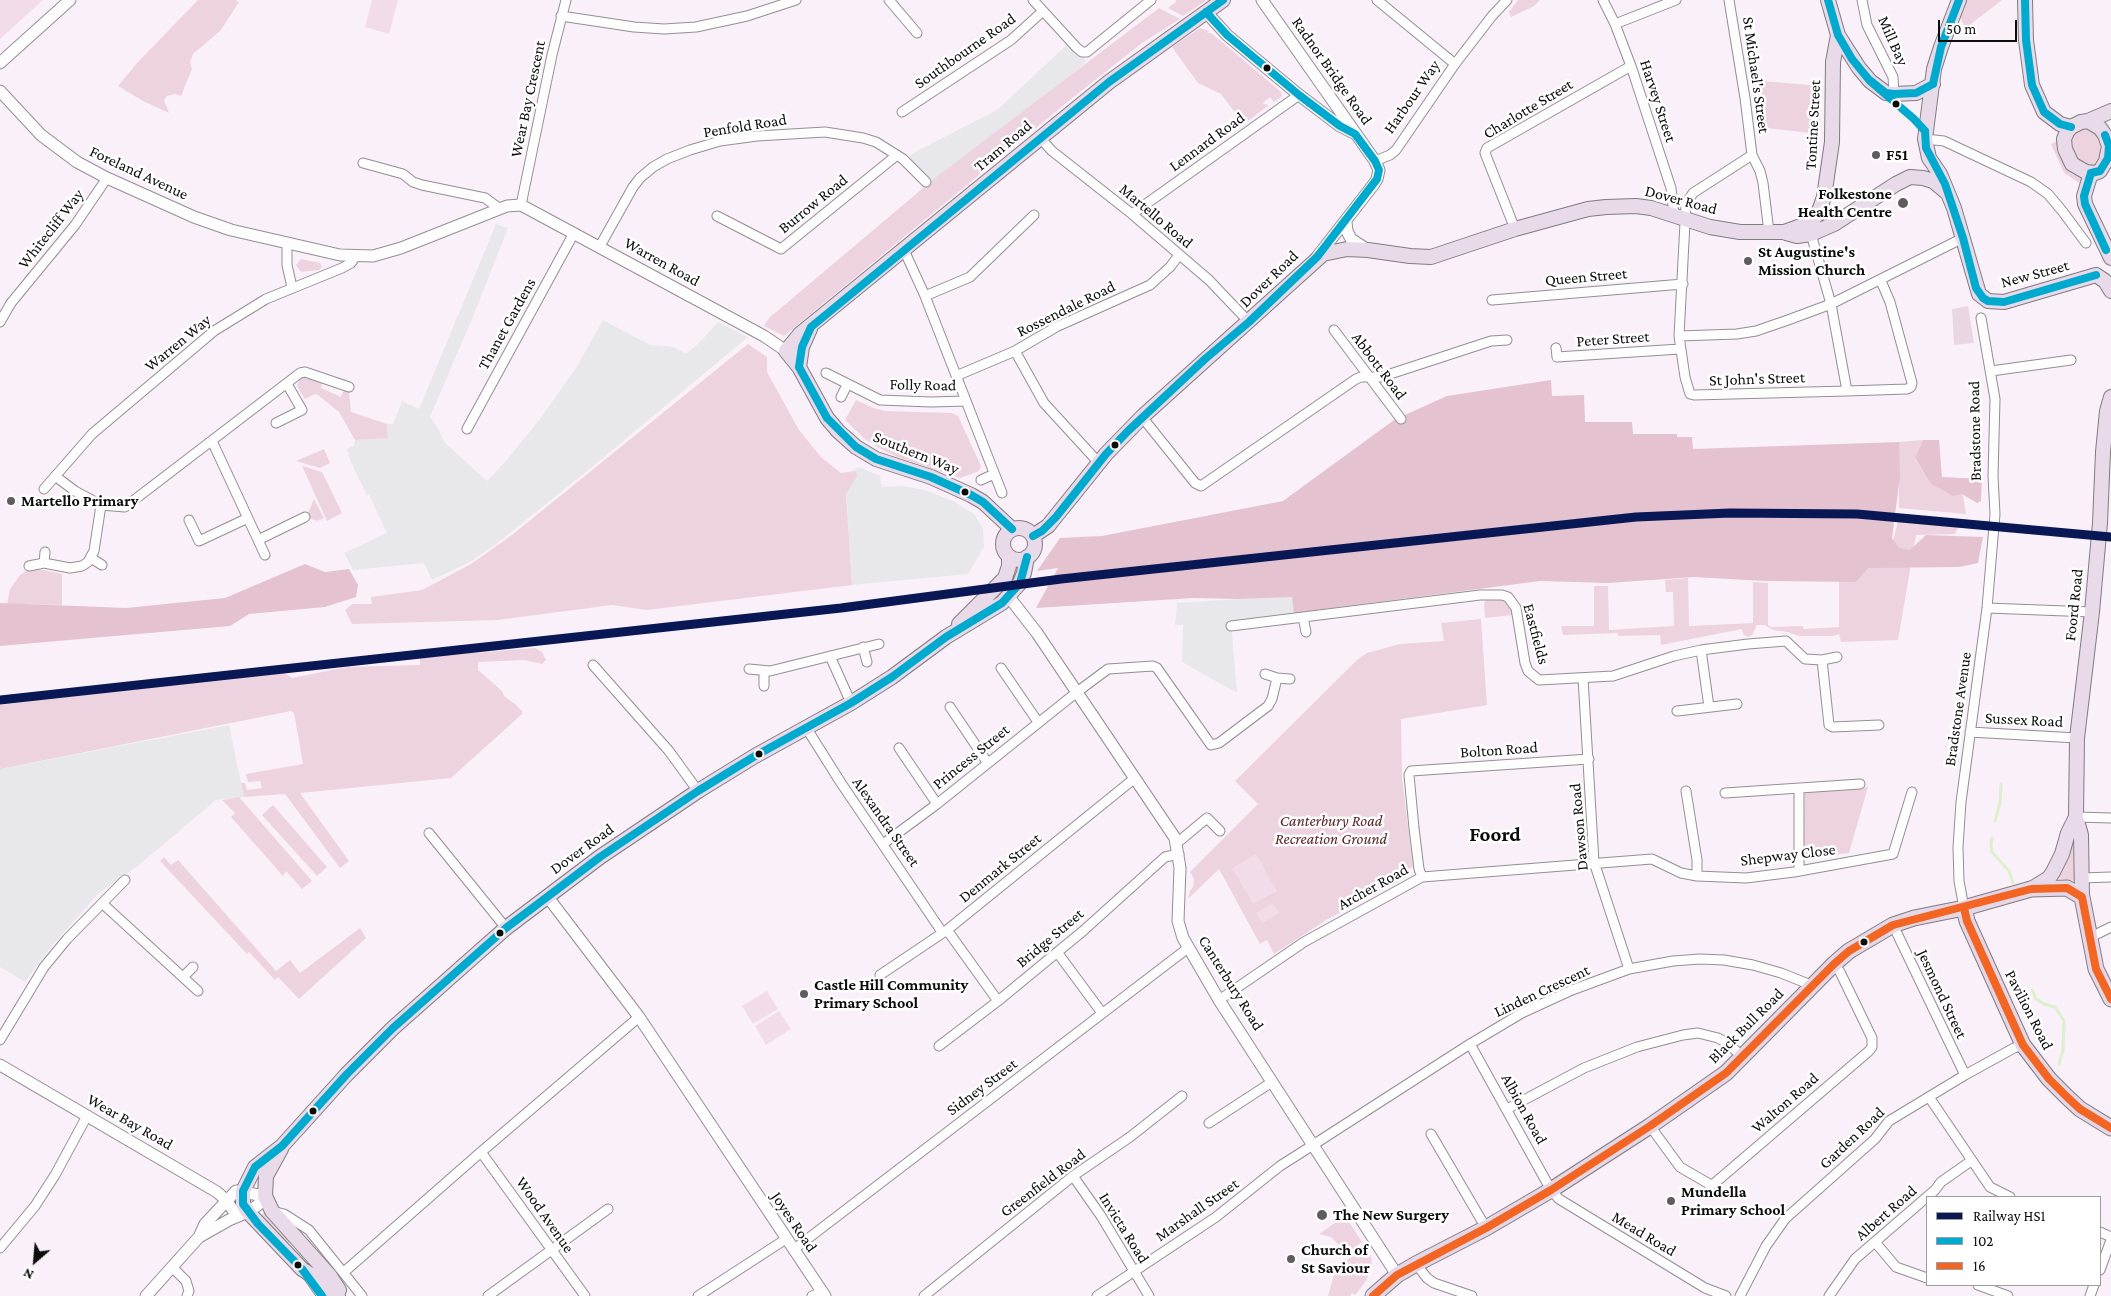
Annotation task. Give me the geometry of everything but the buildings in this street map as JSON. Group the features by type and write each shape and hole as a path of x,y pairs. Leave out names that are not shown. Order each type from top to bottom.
{"highway":[{"name":"Black Bull Road","path":"1398,1275 1486,1228 1551,1190 1726,1074 1834,964 1849,952 1893,925 2031,889 2062,887 2082,897"},
{"path":"2082,897 2096,969 2111,999"},
{"name":"Pavilion Road","path":"1964,908 1967,921 2023,1045 2048,1079 2067,1098 2080,1109 2111,1128"},
{"path":"1373,1296 1398,1275"}],"main road":[{"name":"Tram Road","path":"786,351 800,334 811,327 1109,82 1224,0"},
{"name":"Tontine Street","path":"1784,232 1815,219 1824,197 1832,142 1834,62 1838,35 1828,0"},
{"path":"1959,0 1940,47 1925,139 1929,158 1940,174 1963,238"},
{"path":"2025,0 2026,40 2032,85 2044,112 2060,124 2071,127"},
{"path":"1838,35 1859,68 1870,81 1890,93 1916,93 1933,84"},
{"path":"2088,121 2100,128 2105,135 2110,156 2100,171 2091,173 2072,164 2064,139 2071,127 2111,111"},
{"path":"2091,173 2084,196 2085,204 2109,254 2096,275 2105,281 2111,291"},
{"path":"1784,232 1797,236 1810,234 1834,224 1896,184 1910,178 1923,178 1933,181 1948,195"},
{"name":"Dover Road","path":"1033,536 1042,532 1056,517 1098,463 1142,417 1249,322 1317,257 1336,250 1368,250 1431,257 1515,229 1588,209 1606,206 1636,206 1726,230 1754,233 1784,232"},
{"name":"New Street","path":"1963,238 1976,288 1983,298 1988,301 2004,302 2096,275"},
{"name":"Tram Road","path":"798,367 802,347 811,327"},
{"name":"Southern Way","path":"786,351 798,367 827,418 856,447 876,459 931,477 971,495 983,502 1012,529"},
{"name":"Foord Road","path":"2082,897 2080,835 2076,817 2077,738 2092,612 2107,411 2111,397"},
{"path":"1021,528 1030,532 1033,536 1035,545 1027,557 1018,560 1009,557 1006,553 1003,542 1007,532 1012,529 1021,528"},
{"name":"Dover Road","path":"946,637 1005,578 1010,566 1009,557"},
{"name":"Dover Road","path":"282,1146 347,1074 393,1028 506,928 600,857 698,791 755,756 851,703 892,677 946,637 990,612 1009,597 1020,583 1027,557"},
{"name":"Foord Road","path":"2031,889 2049,878 2053,872 2076,817"},
{"path":"282,1146 255,1167 243,1191 242,1214 302,1269 338,1296"},
{"path":"282,1146 266,1176 265,1196 272,1211 330,1276 343,1296"}],"street":[{"path":"0,63 70,0"},
{"name":"Wear Bay Crescent","path":"521,205 566,0"},
{"path":"561,16 634,28 688,27 747,16 796,0"},
{"path":"889,0 917,33"},
{"path":"1033,0 1082,52 1087,52 1148,1"},
{"name":"Radnor Bridge Road","path":"1262,0 1375,161"},
{"path":"1377,0 1455,64"},
{"name":"Harbour Way","path":"1375,161 1390,155 1396,150 1455,64 1492,16 1507,0"},
{"name":"Harvey Street","path":"1603,0 1615,24 1631,66 1680,217"},
{"path":"1615,24 1676,0"},
{"name":"St Michael's Street","path":"1729,0 1752,155 1760,171 1763,183 1769,232"},
{"name":"Mill Bay","path":"1862,0 1867,24 1893,77 1890,93"},
{"name":"Southbourne Road","path":"902,112 1011,40 1043,11"},
{"path":"1206,12 1228,35 1299,95 1340,126 1355,134"},
{"name":"Charlotte Street","path":"1515,229 1485,153 1487,148 1631,66"},
{"name":"Foreland Avenue","path":"0,91 50,142 77,162 107,178 194,217 230,230 287,244 356,256 373,256 401,248 514,204 521,205"},
{"path":"1311,104 1327,92"},
{"name":"Lennard Road","path":"1132,214 1299,95"},
{"name":"Penfold Road","path":"600,246 640,178 653,167 690,150 720,142 757,136 825,132 863,138 876,142 908,162 926,182"},
{"name":"Martello Road","path":"1040,138 1052,151 1132,214 1208,280 1249,322"},
{"path":"1925,139 1944,141 2031,182 2048,194 2086,243"},
{"name":"Burrow Road","path":"717,216 780,249 897,155"},
{"name":"St Michael's Street","path":"1680,217 1693,193 1752,155"},
{"path":"1317,257 1346,222 1377,179 1378,170 1375,161"},
{"path":"363,163 403,174 413,182 422,185 485,198 500,209"},
{"name":"Whitecliff Way","path":"0,322 11,303 75,225 107,178"},
{"name":"Warren Road","path":"521,205 764,336 786,351"},
{"path":"925,296 970,276 1034,216"},
{"name":"St John's Street","path":"1680,217 1683,284 1679,336 1685,377 1690,394 1847,391 1907,389 1911,387 1912,383 1890,302 1881,281"},
{"path":"1346,222 1349,236 1368,250"},
{"name":"Thanet Gardens","path":"467,429 574,233"},
{"path":"1810,234 1831,304 1847,391"},
{"path":"1679,336 1711,336 1756,331 1831,304 1881,281 1963,238"},
{"path":"287,244 292,287"},
{"path":"904,250 925,296 1002,493"},
{"name":"Rossendale Road","path":"956,376 1015,351 1056,327 1150,285 1159,278 1179,255"},
{"name":"Warren Way","path":"44,489 92,434 191,349 239,315 292,287 342,268 351,263 356,256"},
{"name":"Queen Street","path":"1492,300 1683,284"},
{"name":"Bradstone Road","path":"1981,318 1991,371 1996,417 1993,476 1995,514"},
{"name":"Abbott Road","path":"1334,330 1402,420"},
{"path":"1142,417 1195,483 1201,486 1356,379 1368,376 1381,377 1491,341 1507,340"},
{"name":"Peter Street","path":"1556,348 1557,357 1680,350"},
{"path":"1015,351 1044,403 1098,463"},
{"path":"1991,371 2071,360"},
{"path":"55,476 75,491 101,505 120,508 130,504 305,372 349,387"},
{"name":"Folly Road","path":"826,373 880,400 931,402 966,400"},
{"path":"276,423 302,410 287,384"},
{"path":"841,397 847,385"},
{"path":"212,441 265,555"},
{"path":"981,480 994,474"},
{"path":"29,566 44,563 70,568 82,566 91,558 94,551 101,505"},
{"name":"Bradstone Avenue","path":"1964,908 1959,881 1958,847 1970,732 1987,608 1995,514"},
{"path":"258,540 305,517"},
{"path":"189,520 199,541 248,518"},
{"path":"44,563 45,552"},
{"path":"91,558 102,565"},
{"name":"Eastfields","path":"1231,626 1480,595 1502,595 1508,598 1516,608 1525,663 1531,675 1539,680 1621,675 1674,656 1701,650 1780,641 1786,641 1805,659 1822,660"},
{"name":"Canterbury Road","path":"1009,597 1037,633 1135,778 1178,848 1180,868 1178,921 1188,948 1312,1145 1398,1275"},
{"path":"1987,608 2092,612"},
{"path":"1303,617 1306,632"},
{"path":"749,669 764,672 879,644"},
{"path":"863,647 867,662"},
{"path":"1701,650 1709,707"},
{"path":"830,656 851,703"},
{"path":"1837,657 1822,660 1829,725 1833,727 1879,725"},
{"path":"594,664 669,751 698,791"},
{"name":"Princess Street","path":"883,844 1108,669 1152,666 1157,668 1211,745 1218,743 1268,706 1278,678"},
{"path":"1001,668 1038,722"},
{"path":"764,672 764,686"},
{"path":"1265,674 1278,678 1290,678"},
{"name":"Dawson Road","path":"1583,678 1594,862 1629,969"},
{"path":"1677,711 1737,704"},
{"path":"950,707 987,762"},
{"name":"Alexandra Street","path":"807,729 841,783 944,931 998,1001"},
{"name":"Sussex Road","path":"1970,732 2077,738"},
{"path":"899,748 936,804"},
{"name":"Bolton Road","path":"1422,876 1419,869 1408,775 1411,771 1588,759"},
{"name":"Denmark Street","path":"880,975 944,931 1135,778"},
{"path":"1725,793 1860,784"},
{"path":"1799,789 1799,872"},
{"path":"1686,791 1697,860 1696,876"},
{"name":"Shepway Close","path":"1594,862 1652,858 1681,873 1696,876 1746,878 1799,872 1893,854 1912,792"},
{"path":"2076,817 2111,818"},
{"name":"Bridge Street","path":"939,1046 998,1001 1057,952 1178,848 1207,818 1220,831"},
{"path":"428,833 506,928"},
{"name":"Archer Road","path":"1219,1000 1304,942 1422,876 1594,862"},
{"path":"2081,878 2111,877"},
{"path":"0,1040 44,967 67,939 125,880"},
{"name":"Joyes Road","path":"547,896 640,1017 786,1239 820,1295"},
{"path":"103,904 198,991"},
{"name":"Jesmond Street","path":"1893,925 1965,1076"},
{"path":"2091,937 2111,927"},
{"name":"Sidney Street","path":"793,1250 1188,948"},
{"path":"1057,952 1102,1013"},
{"name":"Linden Crescent","path":"1312,1145 1470,1044 1522,1014 1572,990 1629,969 1673,961 1724,960 1762,967 1812,985"},
{"name":"Walton Road","path":"1650,1126 1680,1167 1711,1185 1869,1051 1872,1047 1872,1038 1840,972 1834,964"},
{"path":"183,977 193,967"},
{"path":"344,1272 640,1017"},
{"path":"1507,1109 1584,1068 1637,1047 1684,1035 1698,1033 1718,1038 1743,1057"},
{"name":"Albion Road","path":"1470,1044 1551,1190"},
{"name":"Garden Road","path":"1740,1296 1766,1246 1785,1219 1874,1140 1889,1121 2014,1048 2023,1045"},
{"name":"Wear Bay Road","path":"0,1065 189,1174 226,1200 242,1214"},
{"path":"1209,1123 1272,1082"},
{"name":"Greenfield Road","path":"924,1296 1073,1176 1130,1137 1182,1096"},
{"path":"1929,1097 1992,1190 2007,1196"},
{"path":"0,1248 35,1206 56,1175 87,1116"},
{"path":"1432,1134 1486,1228"},
{"name":"Marshall Street","path":"1097,1296 1227,1209 1280,1166 1312,1145"},
{"name":"Wood Avenue","path":"481,1152 585,1296"},
{"name":"Albert Road","path":"1928,1196 1941,1182 1971,1161"},
{"name":"Invicta Road","path":"1073,1176 1101,1216 1149,1296"},
{"path":"146,1296 199,1237 205,1224 236,1190 265,1196 258,1205 199,1237"},
{"name":"Mead Road","path":"1551,1190 1559,1199 1678,1272 1705,1288 1726,1296"},
{"name":"Albert Road","path":"1829,1296 1855,1259 1926,1198"},
{"path":"488,1296 608,1209"},
{"path":"272,1211 284,1214 303,1226 344,1272 362,1296"},
{"path":"2101,1267 2111,1238"},
{"path":"698,1296 786,1239"},
{"path":"1875,1242 1896,1267 1926,1278"},
{"path":"1416,1264 1427,1278 1434,1283 1472,1296"},
{"path":"172,1267 186,1281 189,1291 188,1296"},
{"path":"302,1269 322,1296"},
{"path":"1981,1286 2008,1296"}],"shaded area":[{"path":"0,0 43,0 0,39"},
{"path":"372,0 398,0 389,34 365,27"},
{"path":"1070,42 1086,61 1081,67 929,184 907,159 913,153 997,110"},
{"path":"496,224 508,228 475,312 430,417 438,428 444,442 487,481 540,419 576,368 603,320 650,345 674,347 686,354 718,322 748,337 586,472 496,544 470,562 432,580 424,563 353,570 344,553 387,533 348,456 347,449 354,446 355,440 388,438 387,424 393,424 402,401 419,409"},
{"path":"1968,306 1974,343 1954,345 1952,309"},
{"path":"1551,380 1552,396 1584,395 1585,422 1632,422 1633,434 1677,434 1677,437 1692,437 1693,449 1899,442 1900,476 1892,538 1899,548 1910,550 1926,535 1983,537 1978,563 1959,567 1868,568 1856,582 1765,581 1694,577 1609,583 1540,581 1294,613 1292,597 1193,598 1036,608 1058,568 1037,571 1060,538 1102,536 1283,501 1394,420 1447,396"},
{"path":"1923,440 1939,440 1942,477 1982,479 1981,501 1977,503 1962,494 1953,496 1930,483 1915,458"},
{"path":"859,467 880,476 882,487 902,486 925,490 955,502 974,514 983,528 984,547 968,574 852,585 845,474"},
{"path":"305,564 325,572 349,569 358,585 356,597 325,607 249,614 230,626 0,646 0,603 126,608 225,598"},
{"path":"1301,595 1309,611 1231,621 1237,693 1182,662 1183,625 1175,625 1177,603"},
{"path":"229,725 244,797 216,800 139,865 99,893 55,942 25,982 0,967 0,769"},
{"path":"1256,854 1277,891 1253,904 1232,868"},
{"path":"1273,903 1279,913 1262,923 1256,913"},
{"path":"767,991 778,1009 753,1024 742,1006"},
{"path":"779,1011 791,1029 766,1045 755,1026"}],"green space":[{"path":"198,0 235,0 239,2 221,30 193,54 190,62 192,69 181,96 175,94 167,96 164,100 169,113 143,101 118,86 137,63"},
{"path":"1175,0 1207,0 1183,16 1168,8 1176,2"},
{"path":"1518,0 1540,0 1534,6 1511,17 1509,12"},
{"path":"1966,0 2002,0 1967,27 1962,22 1960,16"},
{"path":"1159,8 1180,19 1142,43 1071,99 784,336 764,326 769,318 935,178"},
{"path":"1200,28 1209,31 1207,33 1211,33 1234,52 1281,92 1282,96 1274,102 1270,97 1263,104 1269,105 1244,124 1221,94 1198,83 1172,47"},
{"path":"1751,80 1821,86 1820,134 1757,127"},
{"path":"2087,128 2099,135 2105,150 2096,165 2089,167 2076,161 2070,145 2073,135 2078,129"},
{"path":"2057,141 2057,151 2066,168 2072,174 2082,178 2081,184 2064,173 2051,144"},
{"path":"301,259 320,263 322,267 319,270 301,272 296,265"},
{"path":"748,344 767,357 767,372 799,430 821,457 841,473 856,471 857,476 846,494 852,585 647,610 612,605 498,620 352,624 345,610 352,604 372,604 371,597 422,590 471,564 512,535"},
{"path":"301,376 322,383 321,388 341,397 344,390 349,391 351,412 387,424 388,438 355,440 339,412 318,395 315,394 305,399 297,386"},
{"path":"856,400 885,411 952,413 958,416 981,466 979,471 960,478 897,457 879,448 865,439 845,420"},
{"path":"1923,440 1915,459 1930,483 1963,495 1966,514 1899,508 1899,442"},
{"path":"324,449 330,463 320,468 296,461"},
{"path":"302,466 322,472 342,513 327,521"},
{"path":"314,499 324,518 318,521 311,519 308,513"},
{"path":"1898,521 1958,527 1955,534 1916,535 1898,640 1841,642 1839,634 1833,636 1799,636 1773,630 1765,625 1757,625 1752,635 1748,637 1743,634 1742,629 1661,645 1660,635 1618,636 1618,633 1563,635 1561,626 1594,626 1594,586 1608,586 1609,630 1674,626 1673,592 1666,592 1665,580 1688,578 1689,626 1753,623 1753,582 1768,583 1768,625 1771,627 1803,626 1803,629 1839,627 1839,563 1893,542"},
{"path":"28,570 44,570 62,574 62,605 7,604 10,589 20,575"},
{"path":"1489,598 1504,601 1512,611 1512,615 1485,618 1484,603"},
{"name":"Canterbury Road Recreation Ground","path":"1481,619 1487,705 1401,719 1402,778 1413,867 1407,869 1404,878 1326,920 1274,954 1267,940 1260,944 1219,869 1188,899 1194,879 1190,872 1258,804 1235,781 1358,659 1367,653 1400,644 1444,641 1441,623"},
{"path":"535,648 542,652 546,660 542,664 525,660 478,662 478,670 522,711 522,714 451,778 300,793 349,861 340,868 285,794 244,797 241,783 245,783 247,790 262,788 260,781 248,782 246,774 303,764 294,713 291,711 0,769 0,705 283,672 292,678 347,667 420,665 420,656 466,651 473,653"},
{"path":"1868,787 1849,853 1804,859 1805,792"},
{"path":"239,797 312,881 302,889 286,871 283,876 231,817 235,813 222,800"},
{"path":"273,805 327,867 317,876 262,815"},
{"path":"2071,846 2074,847 2074,881 2056,878 2064,865"},
{"path":"164,857 171,865 178,860 276,971 290,960 300,973 360,928 366,938 299,999 278,977 275,980 249,952 247,954 160,861"},
{"path":"266,1212 291,1240 286,1246 258,1217"},
{"path":"1345,1216 1362,1242 1351,1250 1340,1246 1331,1237 1319,1234"},
{"path":"1364,1246 1371,1256 1372,1266 1366,1281 1355,1295 1352,1293 1350,1296 1328,1296 1333,1278 1341,1265"}],"waterway":[{"path":"1995,821 2000,803 2001,784"},
{"path":"1992,838 1992,852 2009,871 2013,883"},
{"path":"2032,990 2036,999 2044,1004 2055,1007 2064,1021 2063,1050 2059,1064"}],"rail line":[{"name":"HS1","path":"0,700 841,608 1061,579 1636,517 1730,513 1857,514 2111,537"}],"transit line":[{"name":"102","path":"799,367 802,347 811,327 1109,82 1223,0"},
{"name":"102","path":"1828,0 1838,35 1852,59 1870,81 1925,131"},
{"name":"102","path":"1933,84 1941,47 1959,0"},
{"name":"102","path":"2025,0 2026,40 2032,85 2044,112 2060,124 2071,127"},
{"name":"102","path":"1033,536 1042,531 1056,517 1106,454 1128,431 1205,359 1249,322 1317,257 1377,179 1379,170 1375,161 1355,134 1340,126 1299,95 1227,35 1206,12"},
{"name":"102","path":"1871,81 1886,93 1894,94 1916,93 1933,84"},
{"name":"102","path":"1925,131 1926,148 1945,184 1963,238 1976,288 1983,298 1988,301 2004,302 2096,275"},
{"name":"102","path":"2091,173 2100,171 2108,158 2109,146 2105,135"},
{"name":"102","path":"2091,173 2084,196 2085,204 2106,250"},
{"name":"102","path":"799,367 827,418 856,447 876,459 931,477 971,495 983,502 1012,529"},
{"name":"102","path":"322,1296 302,1269 258,1224 243,1204 243,1191 255,1167 282,1146 347,1074 393,1028 506,928 600,857 698,791 755,756 851,703 892,677 946,637 1002,603 1020,583 1027,557"},
{"name":"16","path":"1373,1296 1397,1275 1486,1228 1551,1190 1650,1126 1726,1073 1834,964 1849,951 1893,925 2031,889 2067,888 2082,897 2096,969 2111,999"},
{"name":"16","path":"1964,908 1967,921 2023,1045 2049,1079 2067,1097 2080,1109 2111,1128"}],"place":[{"name":"F51","path":"1876,155"},
{"name":"Folkestone Health Centre","path":"1903,203"},
{"name":"St Augustine's Mission Church","path":"1748,261"},
{"name":"Martello Primary","path":"11,501"},
{"name":"Castle Hill Community Primary School","path":"804,994"},
{"name":"Mundella Primary School","path":"1671,1201"},
{"name":"The New Surgery","path":"1322,1215"},
{"name":"Church of St Saviour","path":"1291,1259"}],"district":[{"name":"Foord","path":"1495,835"}]}
